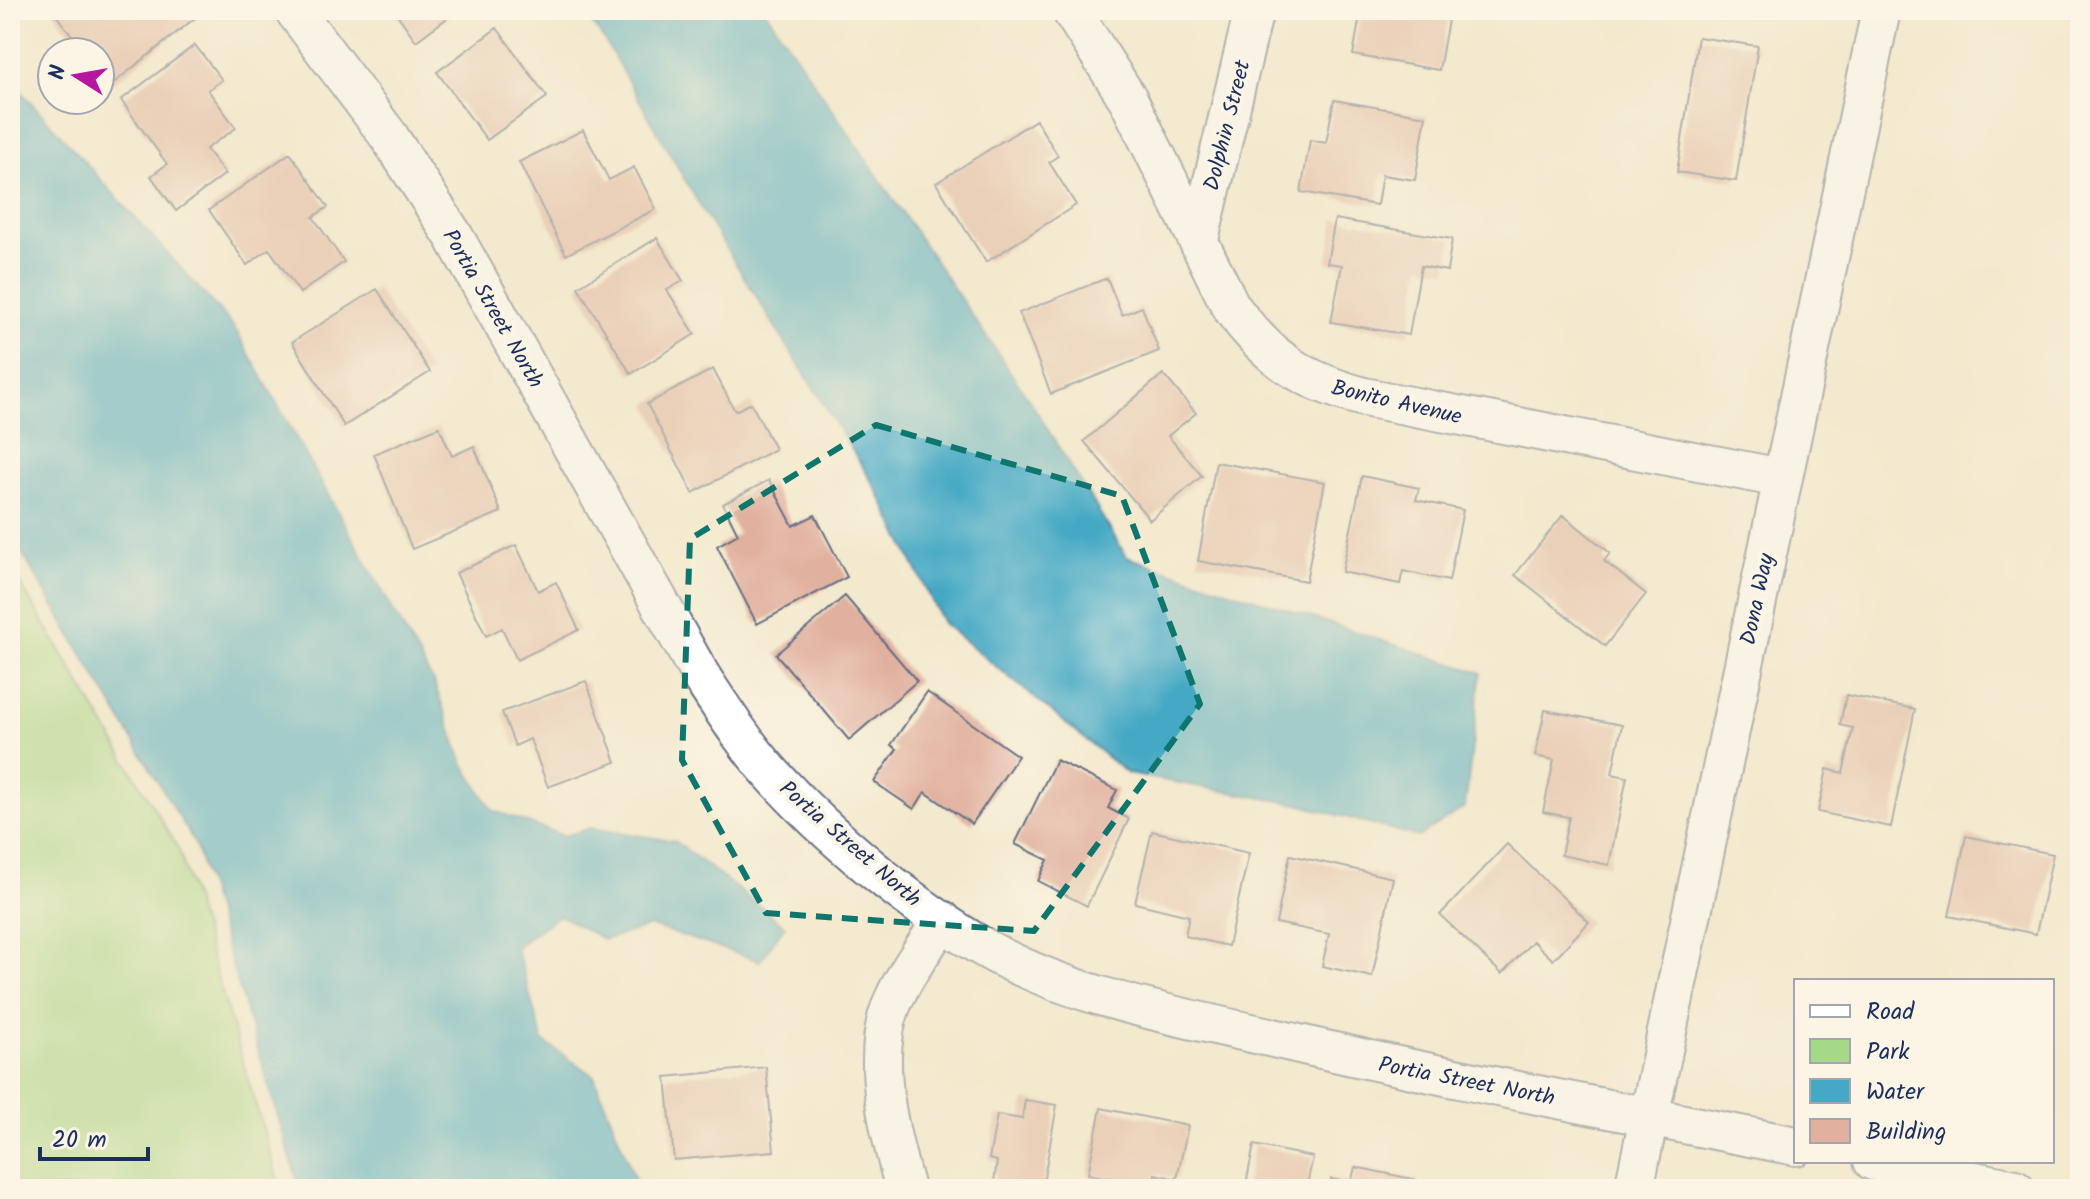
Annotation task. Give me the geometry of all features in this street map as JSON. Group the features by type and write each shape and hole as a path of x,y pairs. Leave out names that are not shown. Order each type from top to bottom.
{"street":[{"name":"Portia Street North","path":"294,10 388,135 453,235 702,678 732,723 770,772 817,820 868,864 942,920 987,949 1064,983 1156,1010 1369,1060 1794,1146"},
{"name":"Bonito Avenue","path":"1071,10 1128,99 1231,307 1275,358 1300,375 1331,388 1781,478"},
{"name":"Dolphin Street","path":"1199,239 1254,10"},
{"name":"Dona Way","path":"1634,1189 1881,10"},
{"path":"905,1189 885,1100 884,1045 890,1007 942,920"},
{"path":"1883,1163 2015,1189"}],"highlighted area":[{"path":"876,425 1122,496 1200,704 1034,931 766,913 682,760 690,539"}],"green space":[{"path":"10,566 179,850 281,1189 10,1189"}],"water":[{"path":"582,10 765,10 1032,404 1127,557 1481,673 1465,807 1418,837 1297,804 1128,774 943,623 876,488 707,218 605,41"},
{"path":"10,79 36,108 36,116 43,116 234,327 435,685 463,763 492,810 564,836 590,828 675,841 785,926 760,961 651,926 604,940 559,915 516,947 543,1041 594,1076 639,1189 300,1189 195,844 19,548 10,541"}],"building":[{"path":"52,10 189,10 195,18 116,81 116,36 72,36"},
{"path":"394,10 458,10 416,41"},
{"path":"1361,10 1435,10 1434,17 1448,20 1439,70 1353,55"},
{"path":"497,28 547,97 487,140 437,72"},
{"path":"1698,37 1758,46 1736,181 1677,172"},
{"path":"195,45 222,80 208,90 236,128 206,149 225,174 176,211 151,176 167,164 121,100"},
{"path":"1334,100 1426,116 1415,180 1382,175 1377,205 1301,192 1310,140 1326,143"},
{"path":"1036,120 1058,156 1049,162 1076,205 986,262 936,183"},
{"path":"583,130 609,180 634,167 656,209 566,255 519,162"},
{"path":"290,153 328,207 313,217 344,262 300,293 269,249 247,265 209,210"},
{"path":"1335,219 1452,239 1447,271 1421,266 1409,335 1331,322 1342,265 1327,263"},
{"path":"657,238 683,281 667,290 695,334 631,374 578,287"},
{"path":"1107,278 1122,315 1142,307 1159,351 1051,394 1019,313"},
{"path":"377,289 430,372 344,426 292,342"},
{"path":"713,369 735,411 751,403 775,449 693,493 647,404"},
{"path":"1163,374 1196,413 1168,436 1202,476 1150,520 1084,441"},
{"path":"439,427 452,456 474,446 501,512 412,549 374,454"},
{"path":"1216,462 1325,482 1306,581 1198,561"},
{"path":"1362,476 1419,488 1416,500 1463,510 1449,581 1403,571 1400,584 1342,572"},
{"path":"769,480 793,526 815,515 847,577 757,624 717,546 738,534 723,504"},
{"path":"1563,515 1610,553 1604,561 1646,594 1605,646 1515,575"},
{"path":"516,545 538,591 556,582 579,630 517,660 502,628 486,636 456,573"},
{"path":"845,596 917,681 849,740 776,654"},
{"path":"586,681 616,762 548,787 530,739 515,746 502,712"},
{"path":"927,692 1018,756 972,824 925,792 914,809 874,782 897,749 891,745"},
{"path":"1846,695 1915,709 1891,827 1818,812 1827,769 1843,773 1853,728 1840,725"},
{"path":"1545,710 1622,725 1612,774 1627,777 1609,865 1561,855 1569,817 1543,812 1554,760 1535,756"},
{"path":"1056,760 1117,790 1108,808 1129,819 1087,906 1038,881 1048,860 1015,844"},
{"path":"1152,831 1249,853 1228,946 1185,936 1189,916 1135,903"},
{"path":"1966,836 2053,854 2036,934 1949,916"},
{"path":"1507,844 1589,922 1553,960 1533,941 1502,974 1440,915"},
{"path":"1290,855 1393,878 1372,977 1322,966 1329,934 1276,923"},
{"path":"766,1067 774,1151 674,1160 666,1077"},
{"path":"1025,1100 1057,1105 1042,1189 993,1189 997,1161 989,1159 997,1115 1022,1119"},
{"path":"1101,1108 1188,1126 1177,1179 1155,1174 1153,1187 1088,1174"},
{"path":"1254,1145 1313,1157 1306,1189 1245,1189"},
{"path":"1355,1167 1417,1180 1416,1189 1329,1189 1331,1179 1351,1183"}]}
